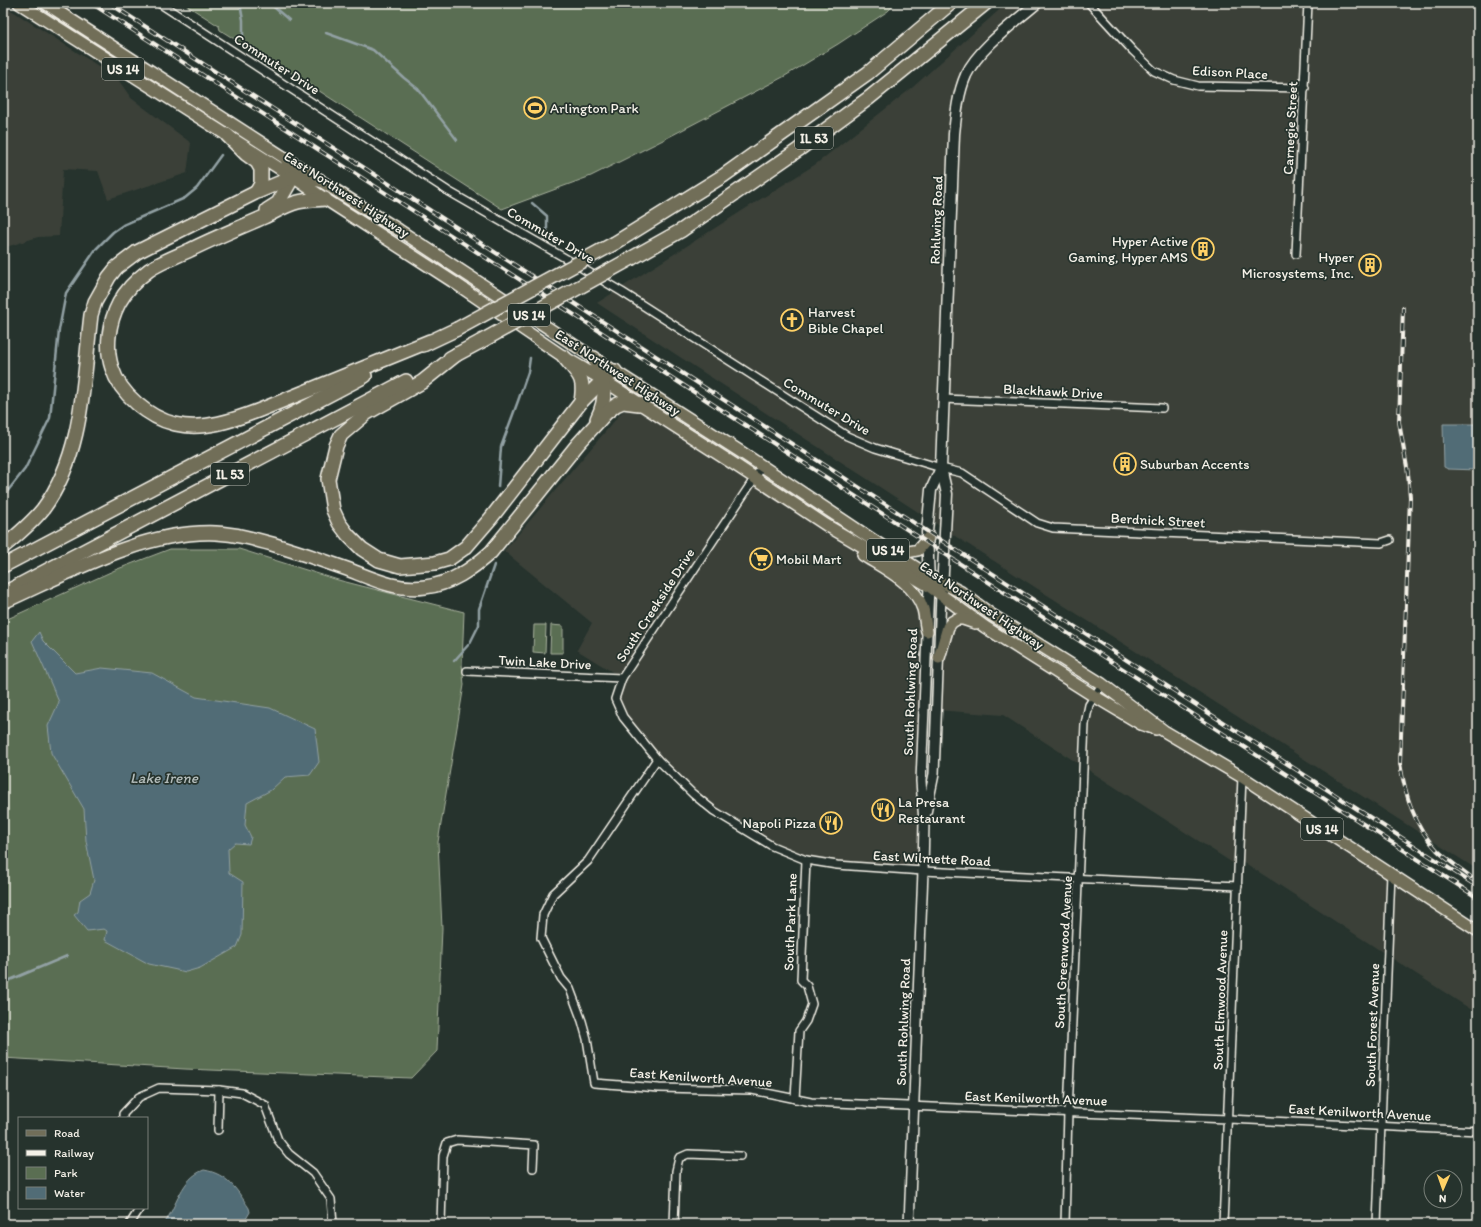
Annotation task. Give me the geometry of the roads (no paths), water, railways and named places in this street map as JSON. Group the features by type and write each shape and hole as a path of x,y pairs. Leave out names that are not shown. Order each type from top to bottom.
{"highway":[{"name":"IL 53","path":"3,566 430,341 457,329 615,243 723,176 868,73 951,3"},
{"name":"IL 53","path":"3,594 458,354 682,230 870,98 986,3"},
{"path":"227,135 246,154 257,162 261,169 262,178 258,191"},
{"path":"240,226 278,203 293,177 292,170 287,159"},
{"path":"3,547 27,526 42,509 54,490 70,456 79,423 91,315 95,302 109,277 117,267 137,252 258,191 293,177 319,180"},
{"path":"325,199 296,202 240,226 151,269 137,279 114,313 111,324 109,341 112,368 118,381 138,406 150,413 176,424 198,426 239,419 430,341"},
{"path":"458,354 422,382 367,413 342,435 336,446 328,479 333,510 338,522 348,535 362,549 379,560 400,566 435,564 449,559 459,553 491,518 581,402 603,380 615,371"},
{"path":"564,357 580,376 584,387 581,402"},
{"path":"594,358 603,380 604,401 594,424"},
{"path":"3,602 114,552 170,536 192,534 231,534 260,541 306,554 375,581 392,586 408,588 426,587 445,583 475,566 491,552 594,424 606,412 623,402 639,404"}],"main road":[{"name":"East Northwest Highway","path":"19,3 293,177 452,281 564,357 603,380 755,478 826,526 929,581 942,583 961,592 992,615 1102,684 1164,731 1242,777 1478,931"},
{"name":"East Northwest Highway","path":"45,3 399,230 876,542 929,581 941,594 986,627 1141,724 1164,731"},
{"name":"Rohlwing Road","path":"941,594 947,494 941,468 943,398 954,140 958,101 966,75 974,61 986,48 1037,3"},
{"path":"112,62 123,54"},
{"name":"Rohlwing Road","path":"929,581 928,538 931,490 941,468"},
{"path":"826,526 833,536 908,586 918,599 927,631"},
{"path":"876,542 899,552 908,552 918,550 928,538"},
{"path":"939,658 948,627 952,622 957,619 963,619 986,627"}],"street":[{"name":"Commuter Drive","path":"159,3 448,191 616,288 847,436 875,448 941,468"},
{"name":"Edison Place","path":"1089,3 1133,51 1154,71 1174,80 1198,86 1305,88"},
{"name":"Carnegie Street","path":"1296,254 1308,3"},
{"name":"Blackhawk Drive","path":"943,398 1162,408"},
{"name":"South Creekside Drive","path":"657,759 623,717 615,699 622,678 762,467"},
{"name":"Berdnick Street","path":"941,468 962,473 1037,523 1053,528 1381,543 1390,540"},
{"name":"South Rohlwing Road","path":"909,1224 923,871 924,822 920,781 929,581"},
{"name":"South Rohlwing Road","path":"924,822 934,774 941,594"},
{"name":"Twin Lake Drive","path":"467,671 622,678"},
{"name":"South Greenwood Avenue","path":"1065,1224 1068,1112 1085,724 1089,705 1102,684"},
{"name":"East Wilmette Road","path":"657,759 693,794 714,811 772,846 806,860 837,865 923,871 1238,886"},
{"name":"East Kenilworth Avenue","path":"657,759 588,861 553,894 543,915 541,938 561,978 570,990 582,1021 594,1083 659,1088 752,1090 811,1102 1478,1131"},
{"name":"South Elmwood Avenue","path":"1223,1224 1242,777"},
{"name":"South Park Lane","path":"796,1099 799,1032 806,1022 812,1004 807,986 801,980 806,860"},
{"name":"South Forest Avenue","path":"1377,1224 1391,874"},
{"path":"123,1117 123,1114 139,1097 159,1088 219,1090 242,1093 265,1105 278,1140 289,1154 313,1173 331,1199 332,1224"},
{"path":"218,1130 219,1090"},
{"path":"441,1224 443,1156 447,1143 458,1140 534,1145 533,1168"},
{"path":"674,1224 676,1171 679,1158 688,1154 740,1156"},
{"path":"130,1224 139,1209"}],"water":[{"path":"1443,424 1478,424 1478,470 1448,469 1444,467"},
{"name":"Lake Irene","path":"39,632 43,641 75,673 102,668 152,673 196,697 270,708 315,729 319,762 310,775 285,777 271,790 247,803 245,825 251,837 249,844 235,843 228,849 229,873 243,882 242,935 237,947 200,968 186,972 149,964 105,940 107,931 104,929 87,931 74,915 78,912 80,900 90,893 94,880 86,841 84,809 51,753 48,726 59,702 32,641"},
{"path":"204,1170 226,1179 236,1189 249,1208 250,1212 243,1224 164,1224 169,1217 180,1193 190,1179"}],"waterway":[{"path":"240,3 243,20 243,38"},
{"path":"269,3 289,20"},
{"path":"326,33 373,50 418,89 457,140"},
{"path":"3,497 25,469 50,418 59,330 66,293 96,249 113,232 123,225 185,198 197,188 221,155"},
{"path":"532,203 547,216 547,232"},
{"path":"498,487 501,447 528,372 530,358"},
{"path":"454,661 470,643 479,625 479,609 494,565"},
{"path":"3,986 10,980 67,956"}],"railway":[{"path":"91,3 1478,898"},
{"path":"109,3 1478,887"},
{"path":"1403,308 1399,422 1408,473 1410,497 1400,763 1408,798 1422,831 1437,850 1471,877"}],"place":[{"name":"Arlington Park","path":"535,108"},
{"name":"Hyper Active Gaming, Hyper AMS","path":"1203,249"},
{"name":"Hyper Microsystems, Inc.","path":"1370,265"},
{"name":"Harvest Bible Chapel","path":"792,320"},
{"name":"Suburban Accents","path":"1125,464"},
{"name":"Mobil Mart","path":"761,559"},
{"name":"La Presa Restaurant","path":"883,810"},
{"name":"Napoli Pizza","path":"831,823"}]}
